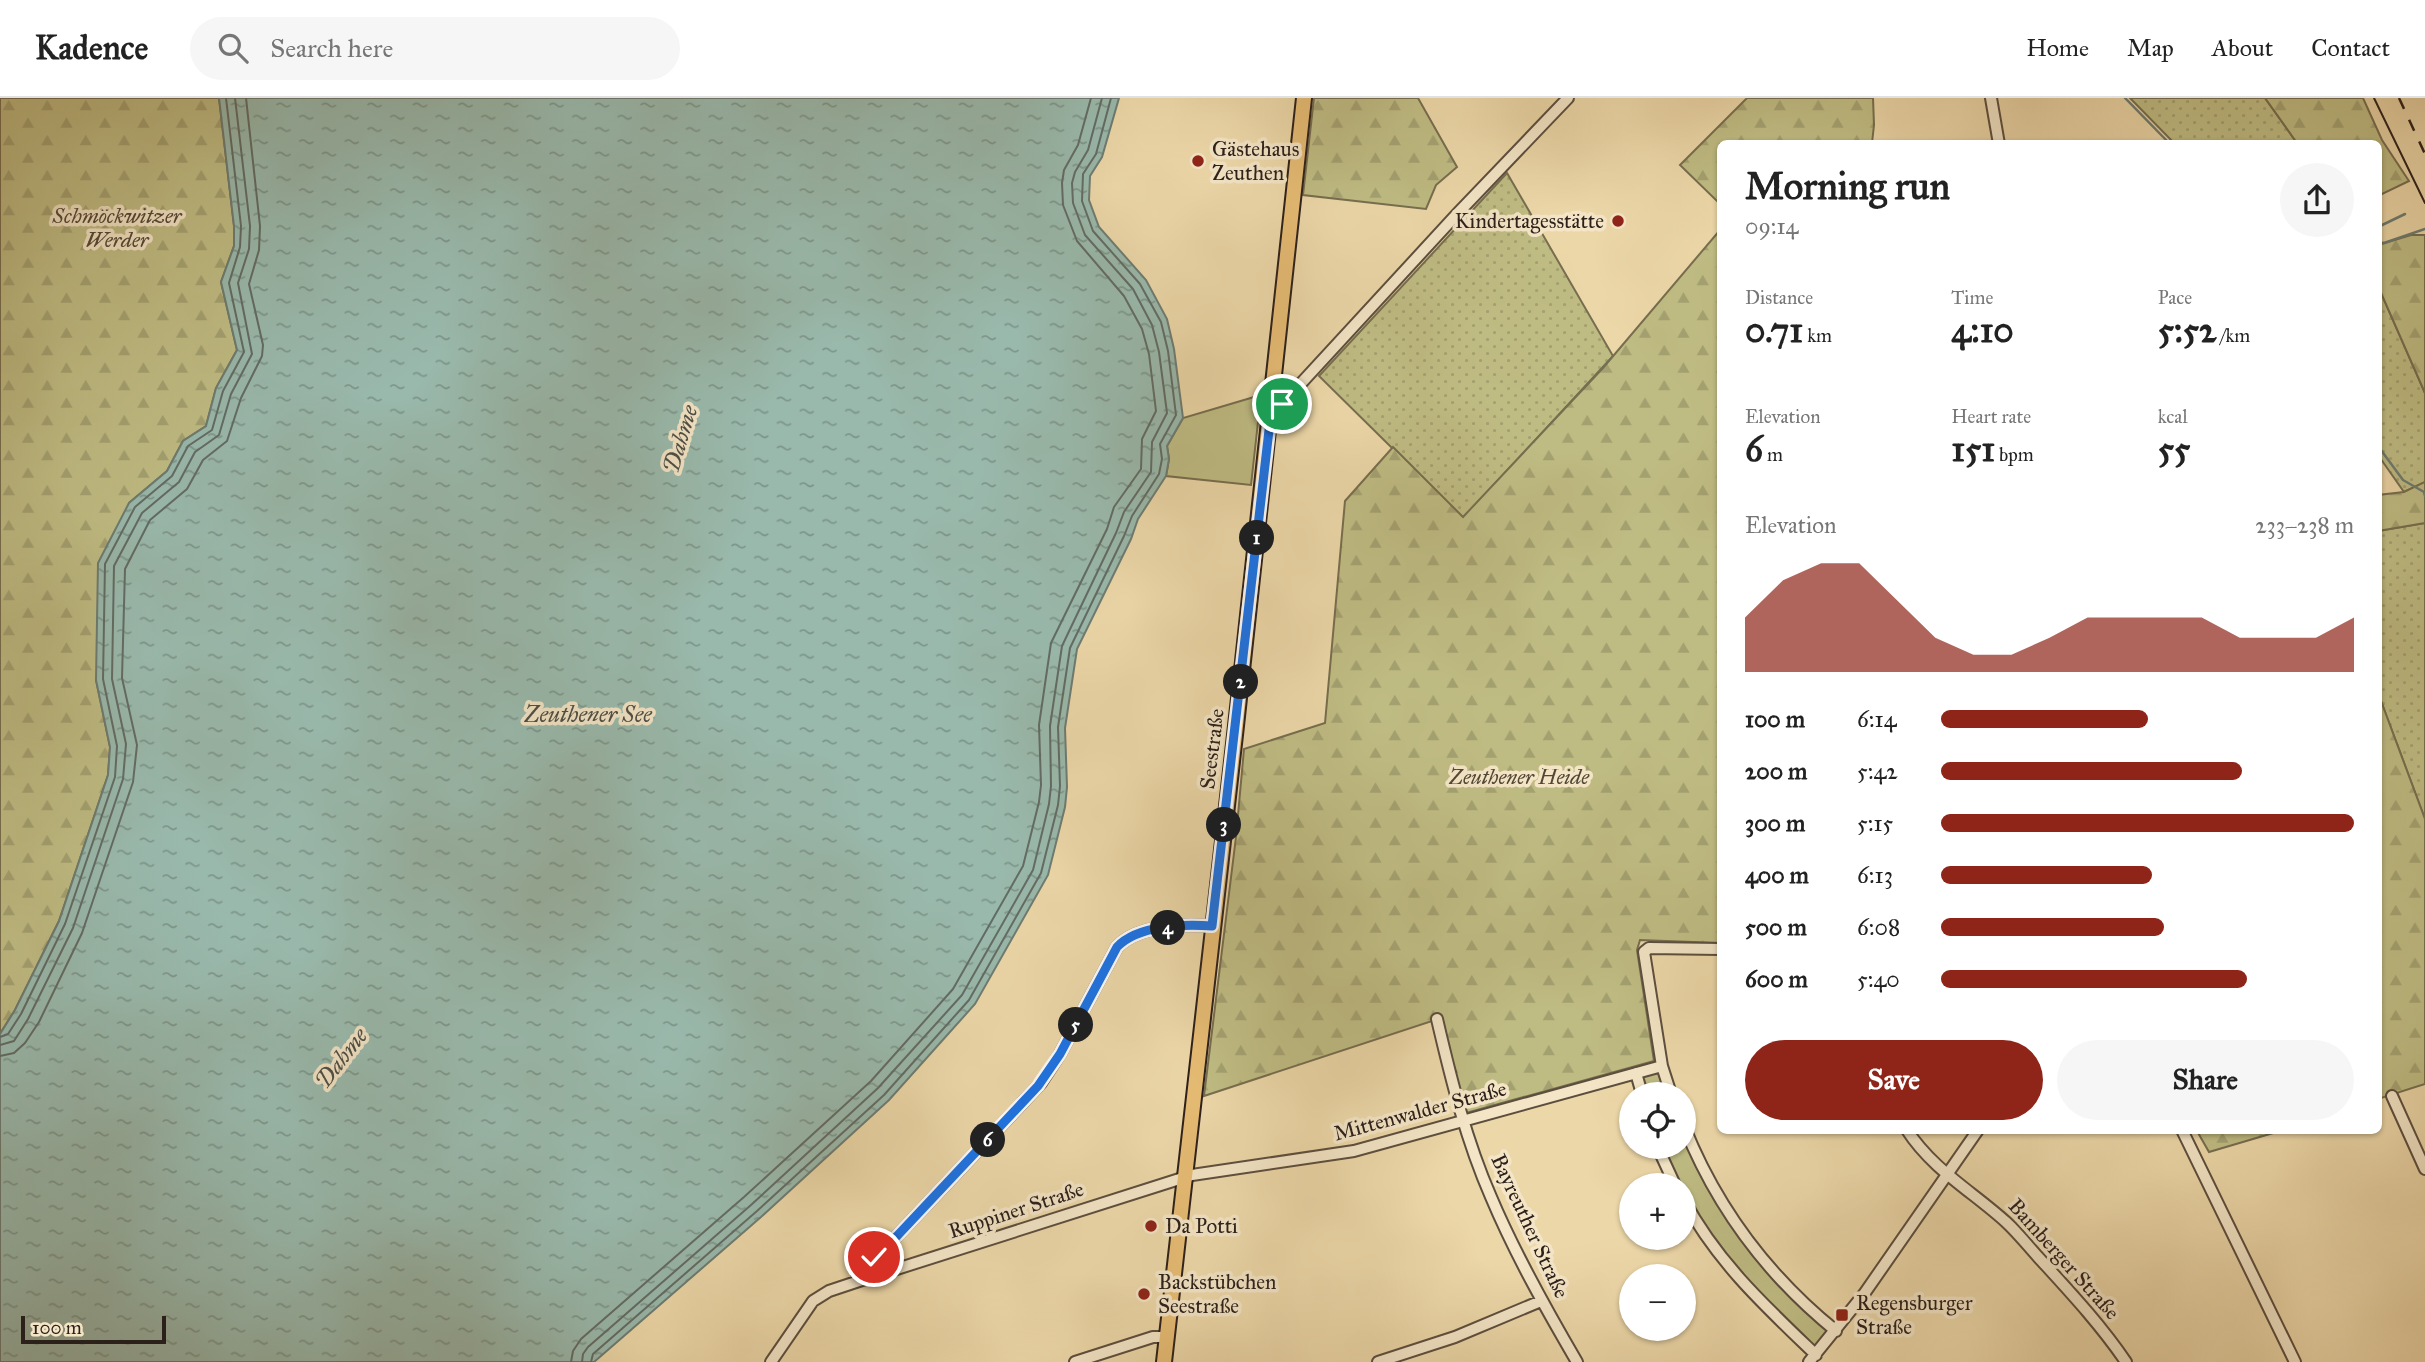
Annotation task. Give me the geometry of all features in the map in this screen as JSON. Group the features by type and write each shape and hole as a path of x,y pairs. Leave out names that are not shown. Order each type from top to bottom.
{"main road":[{"name":"Seestraße","path":"1164,1362 1304,98"}],"street":[{"path":"1272,404 1282,404 1568,98"},
{"path":"1991,98 1997,140"},
{"path":"859,1280 857,1273 897,1236 1054,1066 1117,947 1126,938 1176,927 1212,926"},
{"path":"1667,1082 1650,1000 1646,948 1717,949"},
{"name":"Bayreuther Straße","path":"1437,1019 1451,1083 1490,1196 1541,1301 1577,1362"},
{"name":"Mittenwalder Straße","path":"1185,1178 1354,1151 1662,1066"},
{"path":"1636,1073 1639,1082"},
{"path":"2392,1096 2425,1169"},
{"name":"Bamberger Straße","path":"1909,1134 1916,1145 1947,1175 1991,1208 2018,1233 2090,1312 2126,1362"},
{"path":"1696,1220 1730,1269 1812,1358 1836,1331 1975,1134"},
{"path":"2184,1134 2295,1362"},
{"path":"1696,1156 1718,1198 1748,1242 1836,1331"},
{"name":"Ruppiner Straße","path":"771,1362 813,1301 829,1291 1185,1178"},
{"path":"1378,1362 1469,1332 1541,1301"},
{"path":"1076,1362 1153,1337 1167,1337"}],"green space":[{"name":"Schmöckwitzer Werder","path":"0,98 219,98 234,226 234,246 221,282 237,350 216,388 206,426 183,441 167,471 129,503 96,680 110,747 108,775 59,921 15,1010 0,1034"},
{"path":"1314,98 1418,98 1457,167 1436,185 1426,209 1303,195"},
{"path":"1747,98 1873,98 1872,140 1717,140 1717,201 1680,165"},
{"path":"2130,98 2265,98 2295,140 2171,140"},
{"path":"2265,98 2363,98 2382,140 2295,140"},
{"path":"2382,140 2409,181 2382,194"},
{"path":"1507,173 1613,356 1463,518 1319,376"},
{"name":"Zeuthener Heide","path":"1717,234 1717,943 1640,940 1637,950 1654,1061 1466,1113 1441,1018 1204,1096 1236,837 1244,749 1325,723 1345,501 1393,447 1463,517 1603,368"},
{"path":"2411,235 2425,235 2425,393 2382,295 2382,244"},
{"path":"2382,295 2425,393 2425,482 2404,492 2382,461"},
{"path":"1261,395 1251,485 1166,476 1169,459 1167,446 1183,418"},
{"path":"2425,482 2425,523 2382,530 2382,495 2404,492"},
{"path":"2425,523 2425,819 2382,704 2382,530"},
{"path":"2382,704 2425,819 2425,1084 2382,1098"},
{"path":"1659,1073 1662,1082 1643,1082 1642,1077"},
{"path":"2199,1134 2270,1134 2209,1152"},
{"path":"1667,1159 1694,1159 1741,1240 1828,1331 1815,1348 1752,1288 1701,1222 1696,1214 1696,1173 1673,1173"}],"water":[{"name":"Zeuthener See","path":"219,98 1119,98 1102,157 1090,176 1089,200 1099,227 1146,280 1167,319 1174,349 1183,418 1167,446 1169,459 1166,476 1138,519 1131,539 1077,649 1065,728 1065,807 1048,875 975,1004 889,1100 761,1217 594,1362 0,1362 0,1034 15,1010 59,921 108,775 110,747 96,680 98,563 129,503 167,471 183,441 206,426 216,388 237,350 221,282 234,246 234,226"}],"waterway":[{"path":"2125,98 2166,140"},
{"path":"2382,225 2405,214"},
{"path":"2382,243 2425,229"},
{"path":"2382,451 2403,480 2424,492 2425,496"}],"tram line":[{"path":"2374,98 2425,203"}],"railway":[{"path":"2399,98 2425,154"}],"place":[{"name":"Gästehaus Zeuthen","path":"1198,161"},
{"name":"Kindertagesstätte","path":"1618,221"},
{"name":"Da Potti","path":"1151,1226"},
{"name":"Backstübchen Seestraße","path":"1144,1294"},
{"name":"Regensburger Straße","path":"1842,1315"}],"route":[{"path":"874,1257 1014,1112 1054,1066 1117,947 1126,938 1176,927 1212,926 1272,404 1282,404"}],"water label":[{"name":"Dahme","path":"680,439"},
{"name":"Dahme","path":"341,1058"}]}
